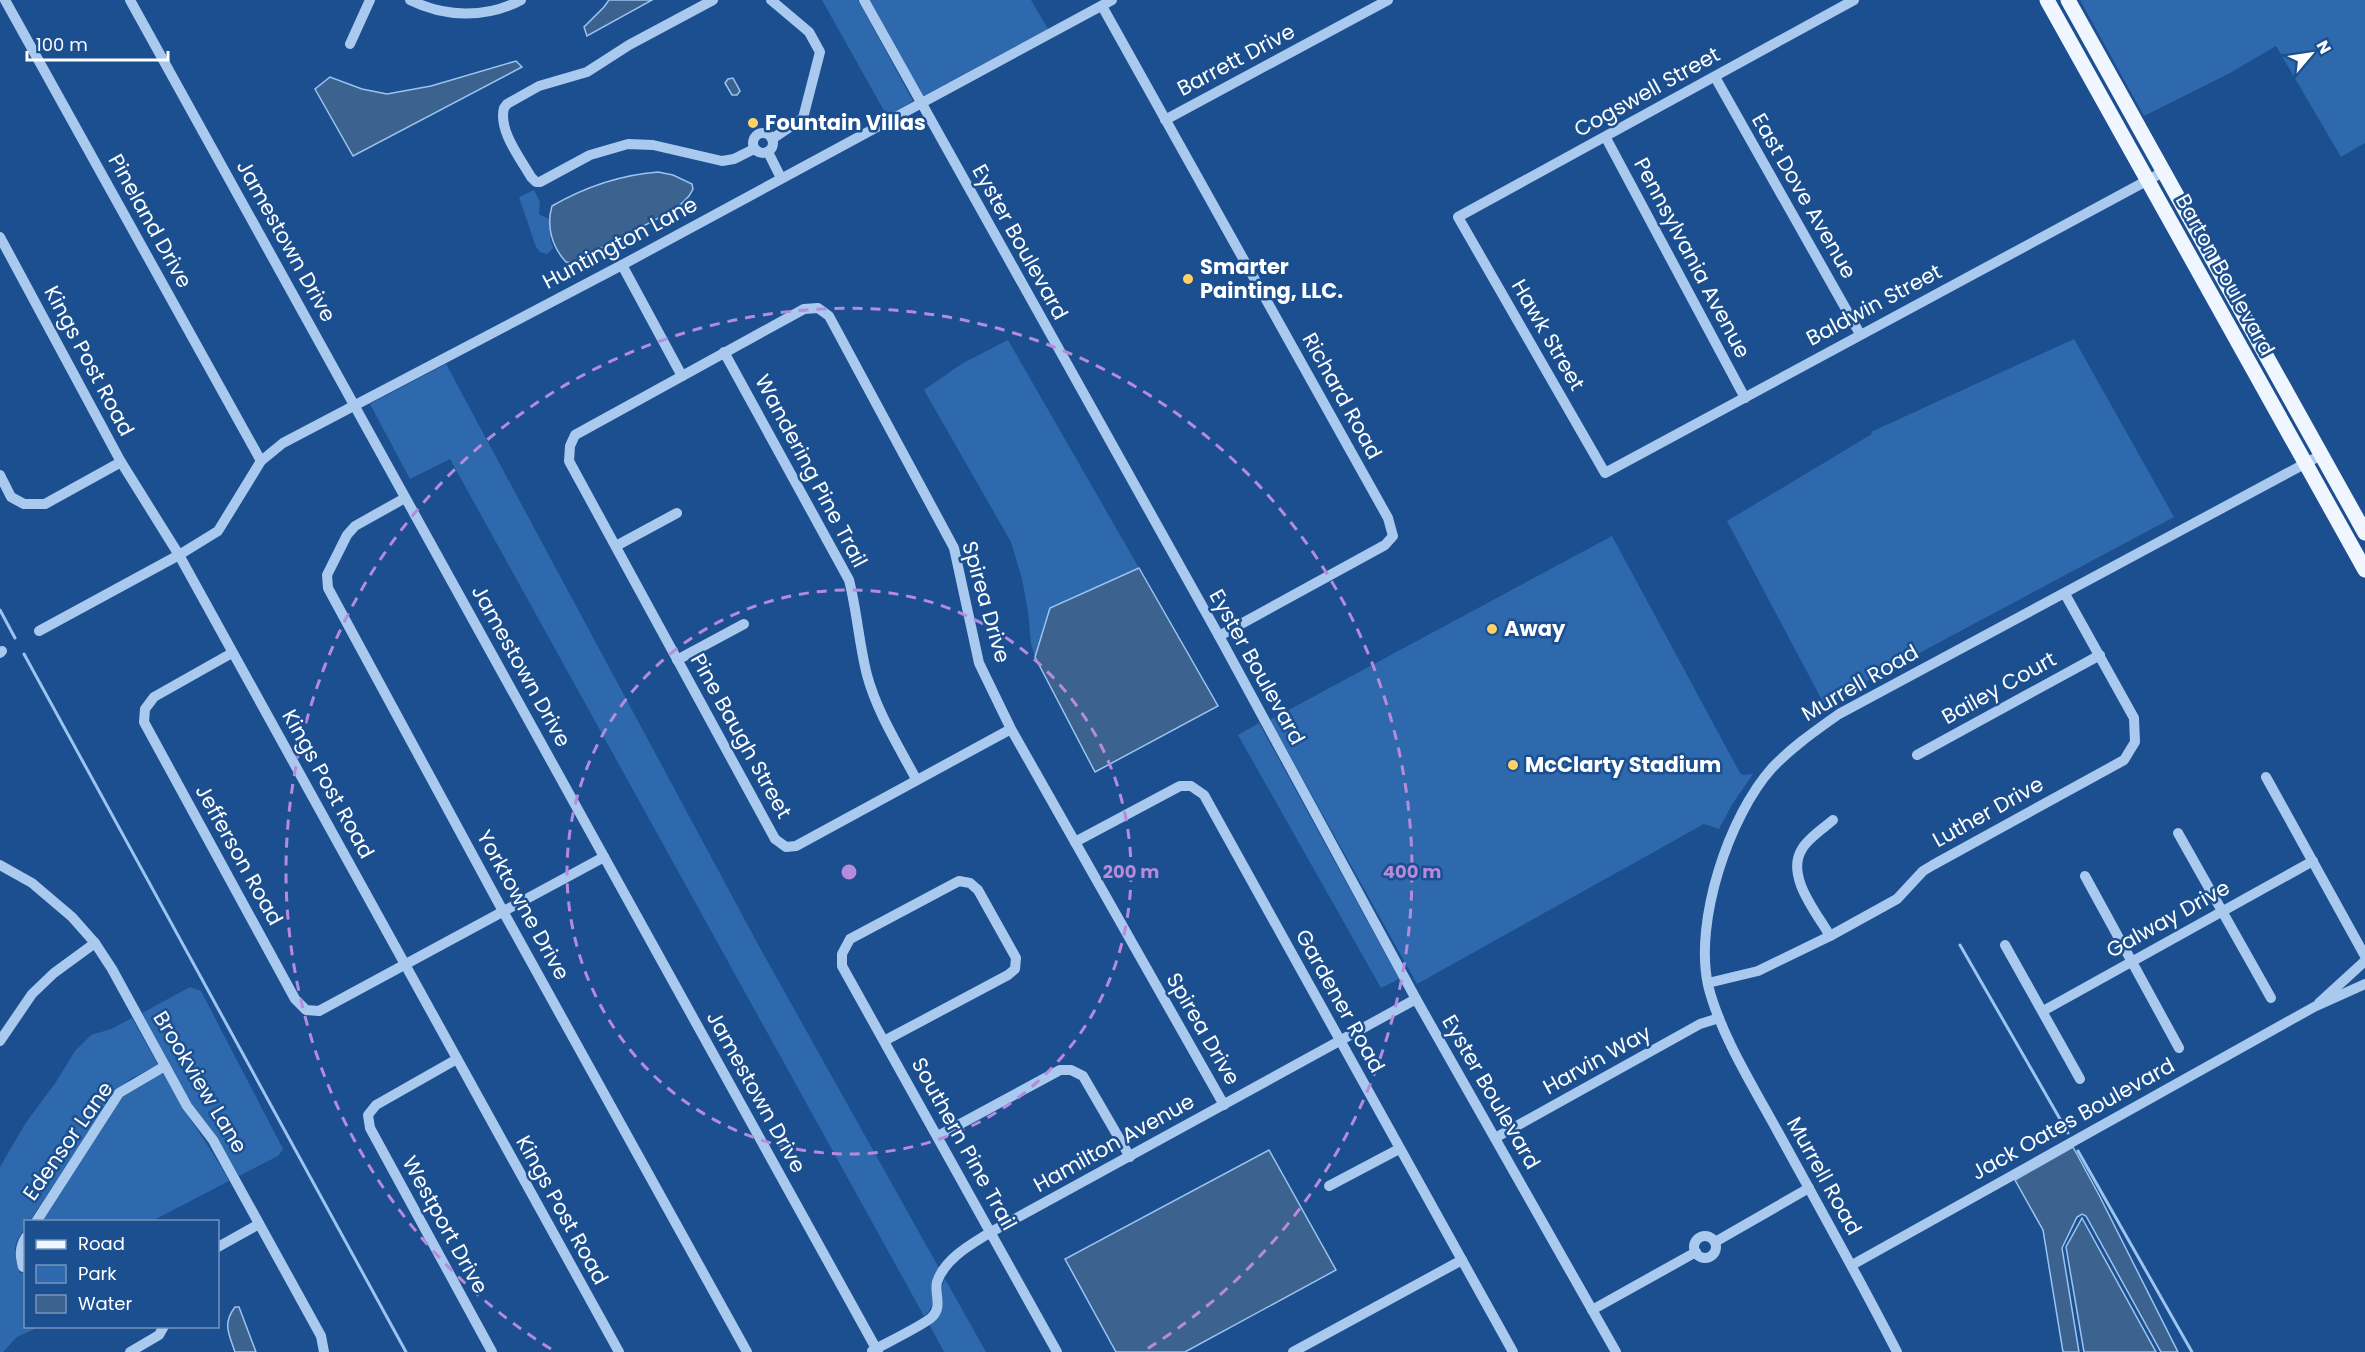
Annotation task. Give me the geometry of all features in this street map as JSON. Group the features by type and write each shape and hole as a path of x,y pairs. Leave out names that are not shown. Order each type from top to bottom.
{"main road":[{"name":"Barton Boulevard","path":"2068,0 2127,110 2365,533"},
{"name":"Barton Boulevard","path":"2051,6 2365,570"},
{"path":"2051,6 2065,16 2099,57"},
{"path":"2097,88 2104,89 2127,110"},
{"path":"2214,300 2222,299 2229,303 2257,342"}],"street":[{"name":"Pineland Drive","path":"5,0 261,461"},
{"name":"Jamestown Drive","path":"130,0 874,1351"},
{"path":"350,44 370,0"},
{"path":"410,0 430,10 475,14 510,6 520,0"},
{"path":"713,0 629,45 587,72 554,81 531,91 504,108 503,120 512,142 536,182 602,150 628,144 653,145 722,161 734,159 754,149"},
{"path":"771,0 809,32 820,52 803,118 772,138"},
{"name":"Eyster Boulevard","path":"864,0 1219,636 1416,999 1616,1352"},
{"name":"Huntington Lane","path":"39,631 179,555 218,531 261,461 283,443 622,265 1112,0"},
{"name":"Barrett Drive","path":"1165,120 1388,0"},
{"name":"Cogswell Street","path":"1458,217 1606,138 1854,0"},
{"name":"Richard Road","path":"1102,6 1388,518 1393,536 1385,545 1219,636"},
{"name":"East Dove Avenue","path":"1715,77 1860,334"},
{"path":"766,133 772,138 773,146 768,153 762,154 754,149 752,141 758,134 766,133"},
{"name":"Pennsylvania Avenue","path":"1606,138 1744,398"},
{"path":"768,153 781,178"},
{"name":"Baldwin Street","path":"1605,473 2163,172"},
{"name":"Hawk Street","path":"1458,217 1605,473"},
{"name":"Kings Post Road","path":"0,237 121,462 179,555 619,1352"},
{"path":"622,265 682,376"},
{"name":"Spirea Drive","path":"570,446 575,435 804,309 818,308 829,316 954,549 980,663 1011,729 1224,1105"},
{"name":"Wandering Pine Trail","path":"724,352 849,580 867,674 876,702 916,779"},
{"name":"Pine Baugh Street","path":"570,446 569,461 775,839 786,847 796,846 1011,729"},
{"name":"Murrell Road","path":"1897,1352 1852,1265 1750,1081 1719,1018 1708,983 1706,933 1713,891 1726,848 1740,817 1771,769 1803,739 1839,714 2321,455"},
{"path":"0,475 11,497 24,504 45,504 121,462"},
{"name":"Yorktowne Drive","path":"405,498 355,526 347,535 327,575 328,588 504,913 747,1352"},
{"path":"616,546 676,513"},
{"name":"Luther Drive","path":"1708,983 1758,971 1830,936 1897,899 1933,865 2124,760 2135,742 2134,718 2066,594"},
{"path":"677,660 744,624"},
{"name":"Jefferson Road","path":"232,653 154,697 145,709 144,722 295,999 306,1010 319,1011 406,965"},
{"name":"Bailey Court","path":"1917,755 2100,655"},
{"path":"2266,777 2365,956"},
{"name":"Gardener Road","path":"1075,842 1180,786 1191,786 1204,795 1513,1352"},
{"path":"1830,936 1799,882 1797,864 1802,849 1833,820"},
{"path":"2178,832 2271,998"},
{"path":"406,965 604,857"},
{"name":"Galway Drive","path":"2043,1011 2313,861"},
{"name":"Brookview Lane","path":"0,865 32,883 72,917 95,943 112,969 187,1106 213,1140 321,1336 324,1352"},
{"path":"2085,876 2180,1048"},
{"name":"Southern Pine Trail","path":"884,1041 1008,975 1015,969 1016,958 978,890 970,883 960,881 850,939 842,954 842,966 1057,1352"},
{"path":"0,1041 32,994 95,943"},
{"path":"2005,945 2080,1079"},
{"name":"Jack Oates Boulevard","path":"2314,1007 2365,961"},
{"name":"Jack Oates Boulevard","path":"1852,1265 2314,1007 2365,984"},
{"name":"Hamilton Avenue","path":"874,1351 932,1317 939,1305 937,1282 945,1268 959,1253 990,1232 1416,999"},
{"name":"Harvin Way","path":"1495,1138 1698,1026 1719,1018"},
{"name":"Westport Drive","path":"457,1059 376,1105 368,1115 370,1128 492,1352"},
{"name":"Edensor Lane","path":"37,1220 119,1093 165,1066"},
{"path":"938,1136 1060,1070 1071,1070 1083,1076 1130,1157"},
{"path":"1329,1186 1399,1149"},
{"path":"1592,1310 1696,1252 1701,1257 1712,1255 1716,1249 1715,1242 1809,1188"},
{"path":"219,1246 259,1224"},
{"path":"23,1267 20,1256 24,1240"},
{"path":"1293,1352 1462,1260"},
{"path":"130,1352 159,1335 163,1328"}],"green space":[{"path":"822,0 858,0 913,101 887,116"},
{"path":"870,0 1031,0 1048,29 923,96"},
{"path":"2080,0 2365,0 2365,143 2341,157 2276,46 2230,73 2144,116"},
{"path":"534,190 540,202 539,214 549,219 553,233 550,238 553,248 547,254 540,252 536,247 519,197"},
{"path":"2074,339 2174,517 1824,704 1727,521 1872,434 1871,432"},
{"path":"1008,340 1139,568 1050,608 1035,657 1031,644 1022,579 1011,542 924,390 963,363"},
{"path":"446,364 760,948 939,1268 934,1301 924,1316 450,459 410,479 370,404"},
{"name":"McClarty Stadium","path":"1612,536 1740,773 1753,774 1719,829 1704,824 1417,984 1270,720"},
{"path":"1259,723 1399,979 1381,988 1238,735"},
{"path":"190,987 201,991 283,1149 278,1156 239,1176 217,1137 191,1103 142,1013"},
{"path":"132,1018 158,1065 132,1078 115,1091 31,1220 24,1220 24,1228 15,1247 15,1255 20,1273 24,1272 24,1328 37,1328 17,1337 3,1352 0,1352 0,1167 25,1124 56,1082 75,1051 91,1035 111,1029"},
{"path":"163,1073 229,1181 154,1220 43,1220 123,1096"},
{"path":"945,1279 986,1352 944,1352 929,1324 941,1312 942,1285"}],"water":[{"path":"609,0 652,0 587,36 584,27"},
{"path":"516,61 522,67 353,156 315,89 330,77 362,89 387,94 431,86"},
{"path":"733,78 740,91 737,95 732,95 725,83 728,79"},
{"path":"658,172 673,175 692,184 693,189 689,196 676,209 573,263 566,262 557,250 550,229 552,206 603,183"},
{"path":"1139,568 1218,706 1095,772 1035,657 1050,608"},
{"path":"2073,1147 2178,1352 2161,1352 2086,1216 2082,1214 2077,1217 2062,1248 2079,1352 2063,1352 2043,1230 2015,1180"},
{"path":"1269,1150 1336,1270 1185,1352 1116,1352 1065,1259"},
{"path":"2082,1218 2156,1352 2084,1352 2066,1247"},
{"path":"235,1307 239,1307 256,1352 235,1352 228,1324"}],"waterway":[{"path":"0,610 15,638"},
{"path":"24,654 406,1352"},
{"path":"1960,945 2068,1133"},
{"path":"2078,1151 2192,1352"}],"place":[{"name":"Fountain Villas","path":"753,123"},
{"name":"Smarter Painting, LLC.","path":"1188,279"},
{"name":"Away","path":"1492,629"},
{"name":"McClarty Stadium","path":"1513,765"}]}
